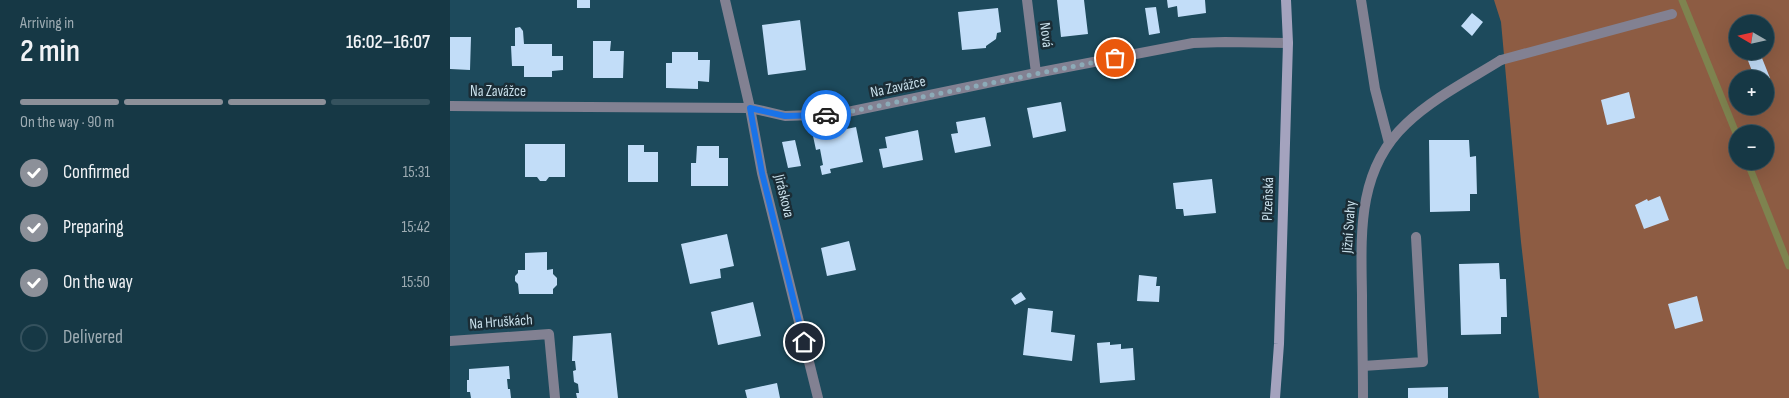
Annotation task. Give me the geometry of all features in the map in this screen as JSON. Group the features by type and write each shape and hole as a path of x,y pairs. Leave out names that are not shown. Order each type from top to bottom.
{"main road":[{"name":"Plzeňská","path":"1275,398 1279,344 1288,43 1286,0"}],"street":[{"name":"Jiráskova","path":"725,0 750,108 762,173 818,398"},
{"name":"Nová","path":"1027,0 1036,73"},
{"path":"1361,0 1375,89 1389,143"},
{"name":"Jižní Svahy","path":"1363,398 1362,229 1365,198 1374,169 1389,143 1406,124 1430,105 1501,60 1672,14"},
{"name":"Na Zavážce","path":"450,106 750,108 785,116 838,114 1193,43 1288,43"},
{"path":"1363,366 1423,362 1416,237"},
{"name":"Na Hruškách","path":"450,341 549,334 555,398"}],"shaded area":[{"path":"1494,0 1789,0 1789,398 1539,398 1521,242 1501,22"}],"building":[{"path":"577,0 590,0 590,8 577,8"},
{"path":"1057,0 1084,0 1088,34 1061,37"},
{"path":"1167,0 1205,0 1206,13 1178,17 1177,6 1168,8"},
{"path":"1156,7 1160,33 1149,35 1145,8"},
{"path":"998,8 1001,32 997,33 996,39 986,48 962,50 958,12"},
{"path":"1472,13 1483,22 1472,36 1461,26"},
{"path":"800,20 806,70 768,75 762,25"},
{"path":"520,27 523,31 524,44 552,44 552,56 563,56 563,70 552,71 552,77 524,77 524,66 512,66 511,46 515,46 515,28"},
{"path":"450,37 471,37 470,70 450,69"},
{"path":"593,41 611,41 610,51 624,51 623,78 593,78"},
{"path":"672,52 698,52 698,60 710,60 709,82 698,81 698,89 666,88 666,63 672,63"},
{"path":"1748,60 1763,60 1767,70 1752,70"},
{"path":"1629,92 1635,118 1607,125 1601,100"},
{"path":"1061,102 1066,131 1033,138 1027,108"},
{"path":"985,117 991,146 955,153 951,134 958,133 956,122"},
{"path":"856,127 863,162 830,169 831,173 822,175 820,166 823,165 820,149 816,150 813,136"},
{"path":"918,130 923,160 883,168 879,149 887,148 885,137"},
{"path":"795,140 801,166 788,168 782,142"},
{"path":"1429,140 1469,140 1470,157 1476,156 1477,194 1470,194 1470,211 1430,212"},
{"path":"525,144 565,144 565,177 549,177 546,181 540,181 537,177 525,177"},
{"path":"628,145 644,145 644,152 658,152 658,182 628,182"},
{"path":"697,146 719,146 719,158 728,158 728,186 691,186 691,163 696,163"},
{"path":"1212,179 1216,213 1184,216 1183,209 1176,209 1173,183"},
{"path":"1660,196 1669,220 1644,229 1635,205 1647,199 1648,201"},
{"path":"727,234 734,266 720,269 721,278 690,284 681,244"},
{"path":"849,241 856,270 827,276 821,248"},
{"path":"547,252 547,270 553,269 553,274 557,278 557,285 553,289 553,294 519,294 515,276 518,270 525,270 525,253"},
{"path":"1499,263 1500,279 1506,279 1507,317 1501,317 1501,334 1461,335 1459,264"},
{"path":"1139,275 1157,277 1156,286 1160,286 1159,302 1137,301"},
{"path":"1021,292 1026,299 1015,305 1011,299"},
{"path":"1697,296 1703,321 1675,329 1668,304"},
{"path":"753,302 761,336 718,345 711,312"},
{"path":"1028,308 1053,311 1051,332 1075,335 1072,361 1023,355"},
{"path":"611,333 618,398 577,398 576,393 579,393 578,384 574,382 573,371 576,370 575,361 572,361 573,336"},
{"path":"1110,342 1110,345 1121,344 1121,349 1133,348 1135,380 1100,383 1097,343"},
{"path":"509,366 510,379 507,379 511,398 471,398 470,392 467,392 469,369"},
{"path":"777,383 780,398 747,398 745,390"},
{"path":"1448,387 1448,398 1408,398 1408,388"}],"waterway":[{"path":"1682,0 1733,125"},
{"path":"1751,170 1789,266"}],"way so far":[{"path":"826,115 1115,58"}],"route":[{"path":"804,342 762,173 750,108 785,116 826,115"}]}
